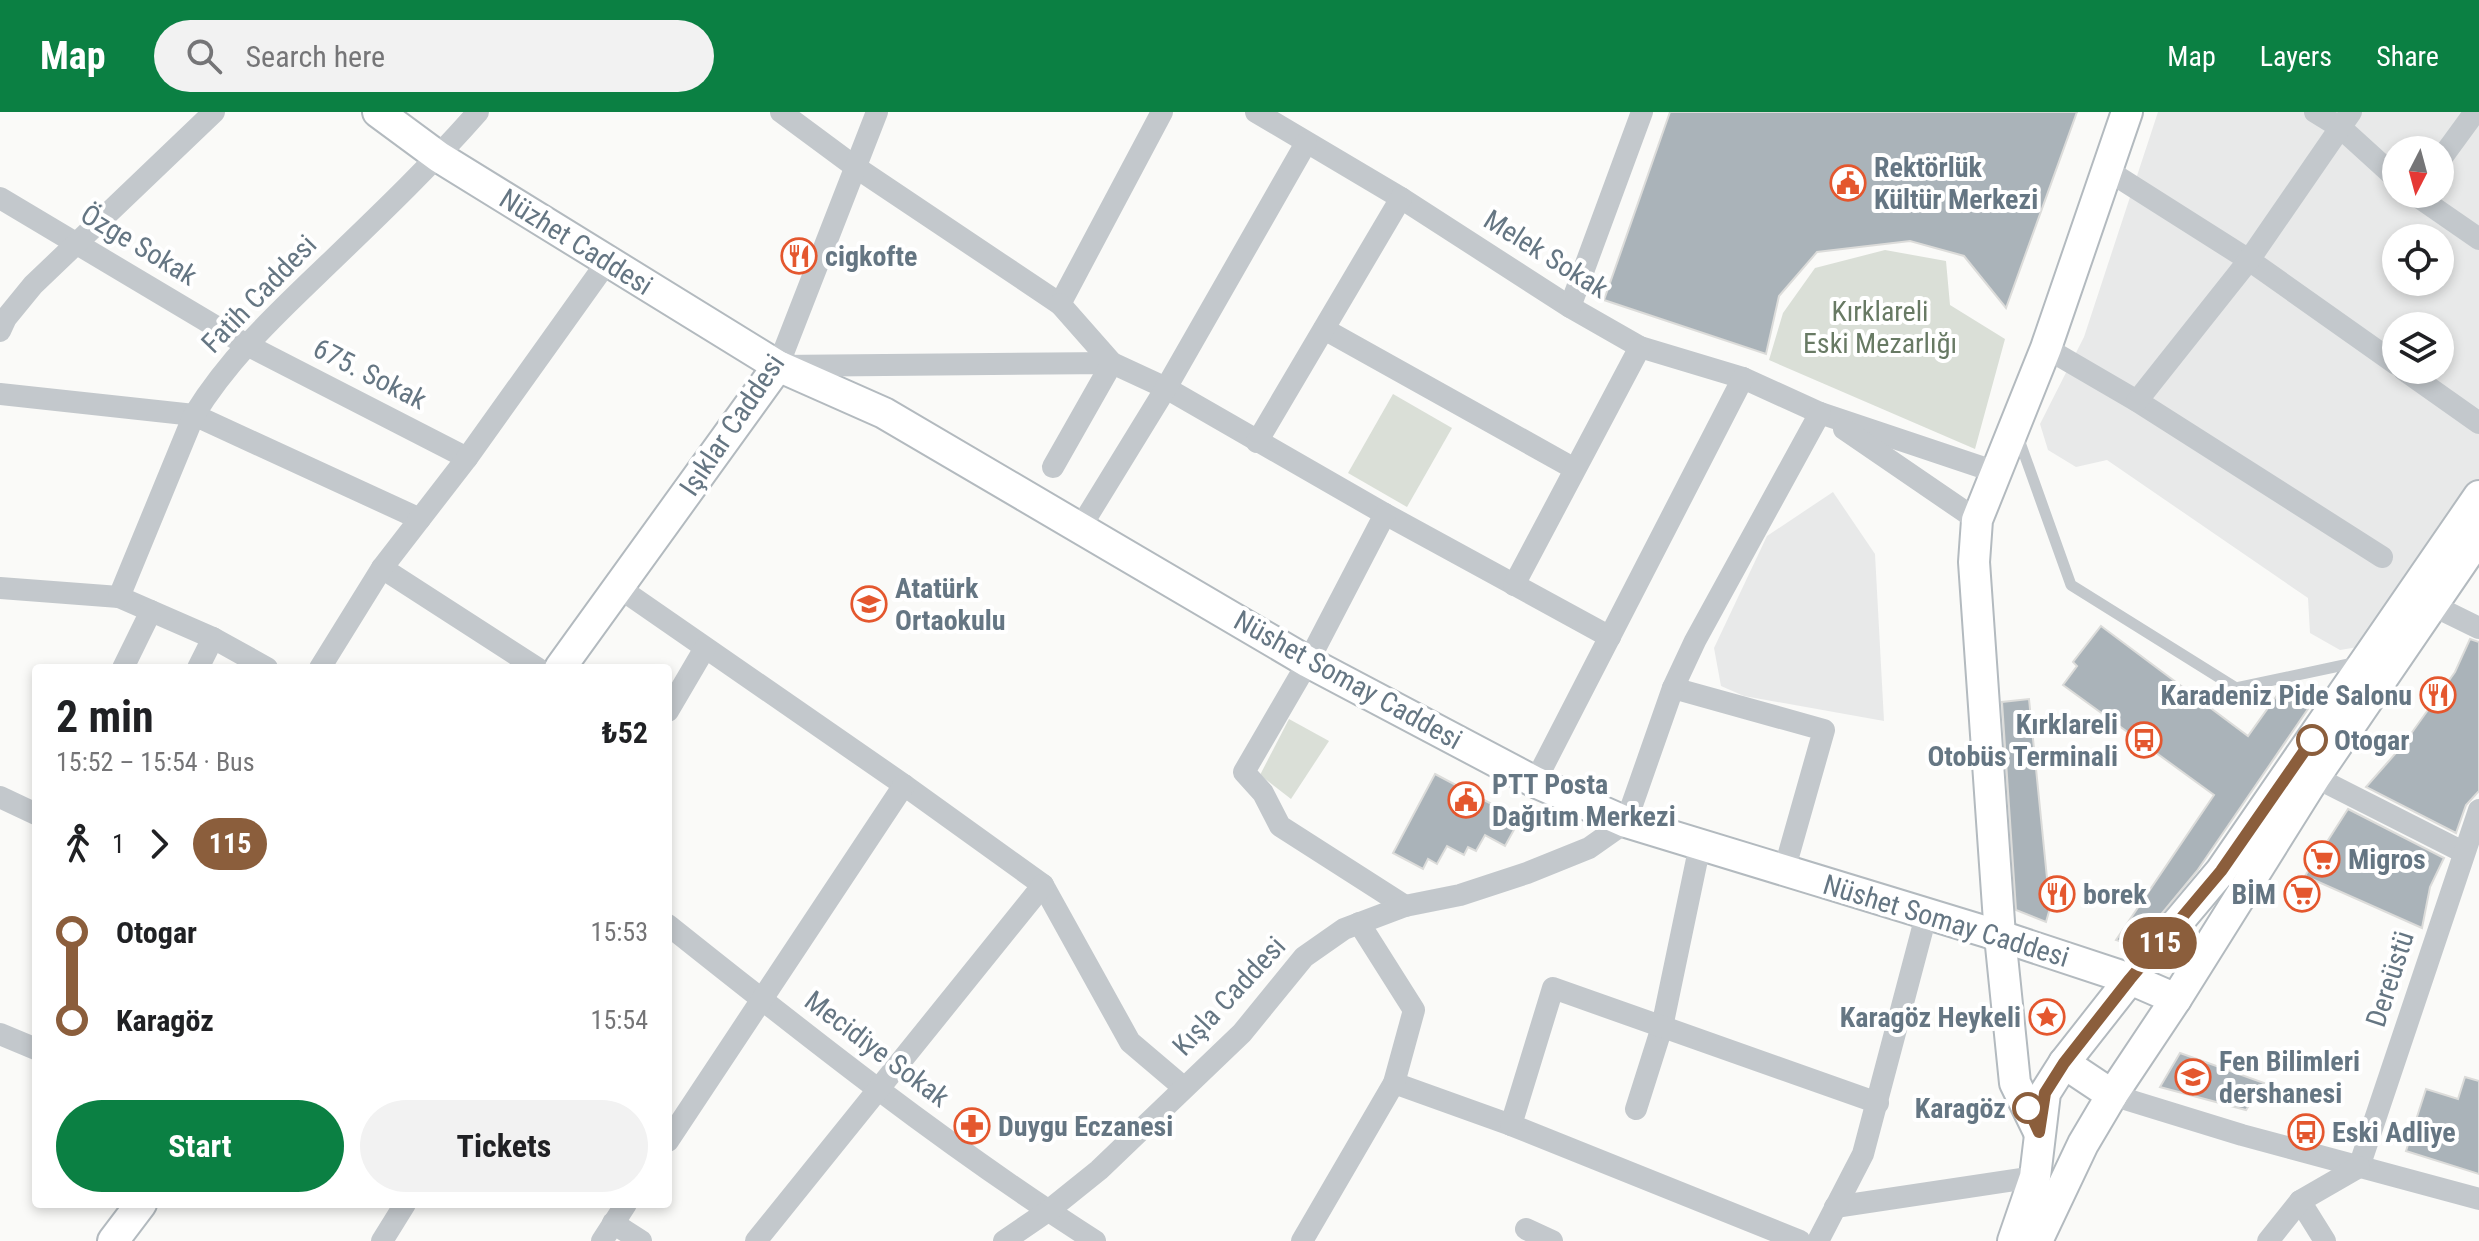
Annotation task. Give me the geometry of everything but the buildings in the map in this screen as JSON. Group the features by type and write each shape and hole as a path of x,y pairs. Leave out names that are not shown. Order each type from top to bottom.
{"street":[{"path":"0,331 6,318 33,285 214,112"},
{"name":"Nüzhet Caddesi","path":"378,112 439,157 778,366"},
{"name":"Fatih Caddesi","path":"119,597 194,415 245,344 439,157 478,112"},
{"path":"781,112 854,166 1060,304 1112,363 1166,388 1385,514 1610,637"},
{"name":"Işıklar Caddesi","path":"563,664 778,366 877,112"},
{"path":"1060,304 1162,112"},
{"path":"2083,1144 2039,1132 2015,1083 2000,936 1974,562 1977,520 2046,348 2127,112"},
{"path":"2315,112 2346,120 2382,162"},
{"path":"2454,141 2475,112"},
{"name":"Melek Sokak","path":"1266,114 1306,143 1401,198 1570,307 1640,347 1743,378 1820,413 1996,472"},
{"path":"1570,307 1634,115"},
{"path":"2137,401 2249,260 2346,120"},
{"path":"1080,528 1166,388 1306,143"},
{"path":"2107,170 2249,260 2382,354"},
{"name":"Özge Sokak","path":"0,198 245,344"},
{"path":"1257,442 1401,198"},
{"path":"2435,208 2479,239"},
{"path":"322,664 382,568 467,458 607,262"},
{"path":"1324,329 1573,468"},
{"name":"675. Sokak","path":"245,344 467,458"},
{"path":"1514,585 1573,468 1640,347"},
{"path":"2046,348 2137,401 2382,557"},
{"path":"778,366 1112,363"},
{"path":"1053,467 1112,363"},
{"name":"Nüshet Somay Caddesi","path":"778,366 884,413 1308,662 1535,782 1626,822 1927,912 2130,979 2176,999"},
{"path":"1535,782 1743,378"},
{"path":"2424,384 2479,423"},
{"path":"0,394 194,415 420,519"},
{"path":"1626,822 1673,688 1695,641 1820,413"},
{"name":"Melek Sokak","path":"1820,413 1977,520"},
{"path":"2013,1241 2035,1177 2045,1093 2064,1063 2130,979 2221,871 2479,496"},
{"path":"1385,514 1308,662 1244,772 1263,793 1280,826 1405,906"},
{"path":"2037,1241 2083,1144 2112,1095 2315,777 2479,537"},
{"path":"382,568 531,664"},
{"path":"618,587 1043,885 1130,1042 1183,1087"},
{"path":"0,588 119,597 213,638 260,664"},
{"path":"2432,605 2479,628"},
{"path":"125,664 151,611"},
{"path":"200,664 213,638"},
{"path":"672,704 705,648"},
{"path":"1673,688 1824,730 1784,871"},
{"path":"2315,777 2463,852"},
{"path":"672,1135 904,785"},
{"path":"0,797 32,812"},
{"name":"Dereüstü","path":"2359,1167 2479,810"},
{"name":"Kışla Caddesi","path":"1004,1241 1099,1170 1242,1033 1304,957 1344,929 1405,906 1460,895 1527,873 1589,848 1626,822"},
{"path":"1636,1109 1662,1027 1700,845"},
{"path":"756,1241 1043,885"},
{"path":"1818,1241 1863,1154 1927,912"},
{"path":"1302,1241 1394,1083 1414,1010 1359,923"},
{"name":"Mecidiye Sokak","path":"672,928 878,1088 1048,1211 1095,1241"},
{"path":"1511,1125 1553,988 1878,1103"},
{"path":"0,1034 32,1047"},
{"path":"2064,1063 2112,1095 2479,1199"},
{"path":"1394,1083 1511,1125 1800,1241"},
{"path":"2268,1241 2300,1201 2359,1167"},
{"path":"1835,1207 2035,1177"},
{"path":"2300,1201 2325,1241"},
{"path":"122,1238 139,1208"},
{"path":"382,1241 403,1208"},
{"path":"614,1223 641,1241"},
{"path":"1526,1229 1552,1241"}],"lane":[{"path":"2014,426 2071,585 2236,688 2366,661 2411,635"}],"shaded area":[{"path":"2158,112 2479,112 2479,480 2364,646 2340,650 2310,633 2308,598 2107,460 2076,467 2048,450 2040,424 2084,337"},
{"path":"1833,492 1875,554 1884,721 1744,696 1721,686 1714,648 1767,536"}],"green space":[{"name":"Kırklareli Eski Mezarlığı","path":"1885,250 1946,261 1950,305 2005,339 1975,449 1769,360 1783,313 1815,268"},
{"path":"1393,394 1452,428 1407,507 1348,473"},
{"path":"1289,719 1329,741 1291,799 1260,775"}],"bus line":[{"name":"115","path":"2028,1108 2039,1132 2045,1093 2064,1063 2221,871 2312,740"}],"place":[{"name":"Rektörlük Kültür Merkezi","path":"1848,183"},
{"name":"cigkofte","path":"799,256"},
{"name":"Atatürk Ortaokulu","path":"869,604"},
{"name":"Karadeniz Pide Salonu","path":"2438,695"},
{"name":"Kırklareli Otobüs Terminali","path":"2144,740"},
{"name":"Otogar","path":"2312,740"},
{"name":"PTT Posta Dağıtım Merkezi","path":"1466,800"},
{"name":"Migros","path":"2322,859"},
{"name":"borek","path":"2057,894"},
{"name":"BİM","path":"2302,894"},
{"name":"Karagöz Heykeli","path":"2047,1017"},
{"name":"Fen Bilimleri dershanesi","path":"2193,1077"},
{"name":"Karagöz","path":"2028,1108"},
{"name":"Duygu Eczanesi","path":"972,1126"},
{"name":"Eski Adliye","path":"2306,1132"}]}
